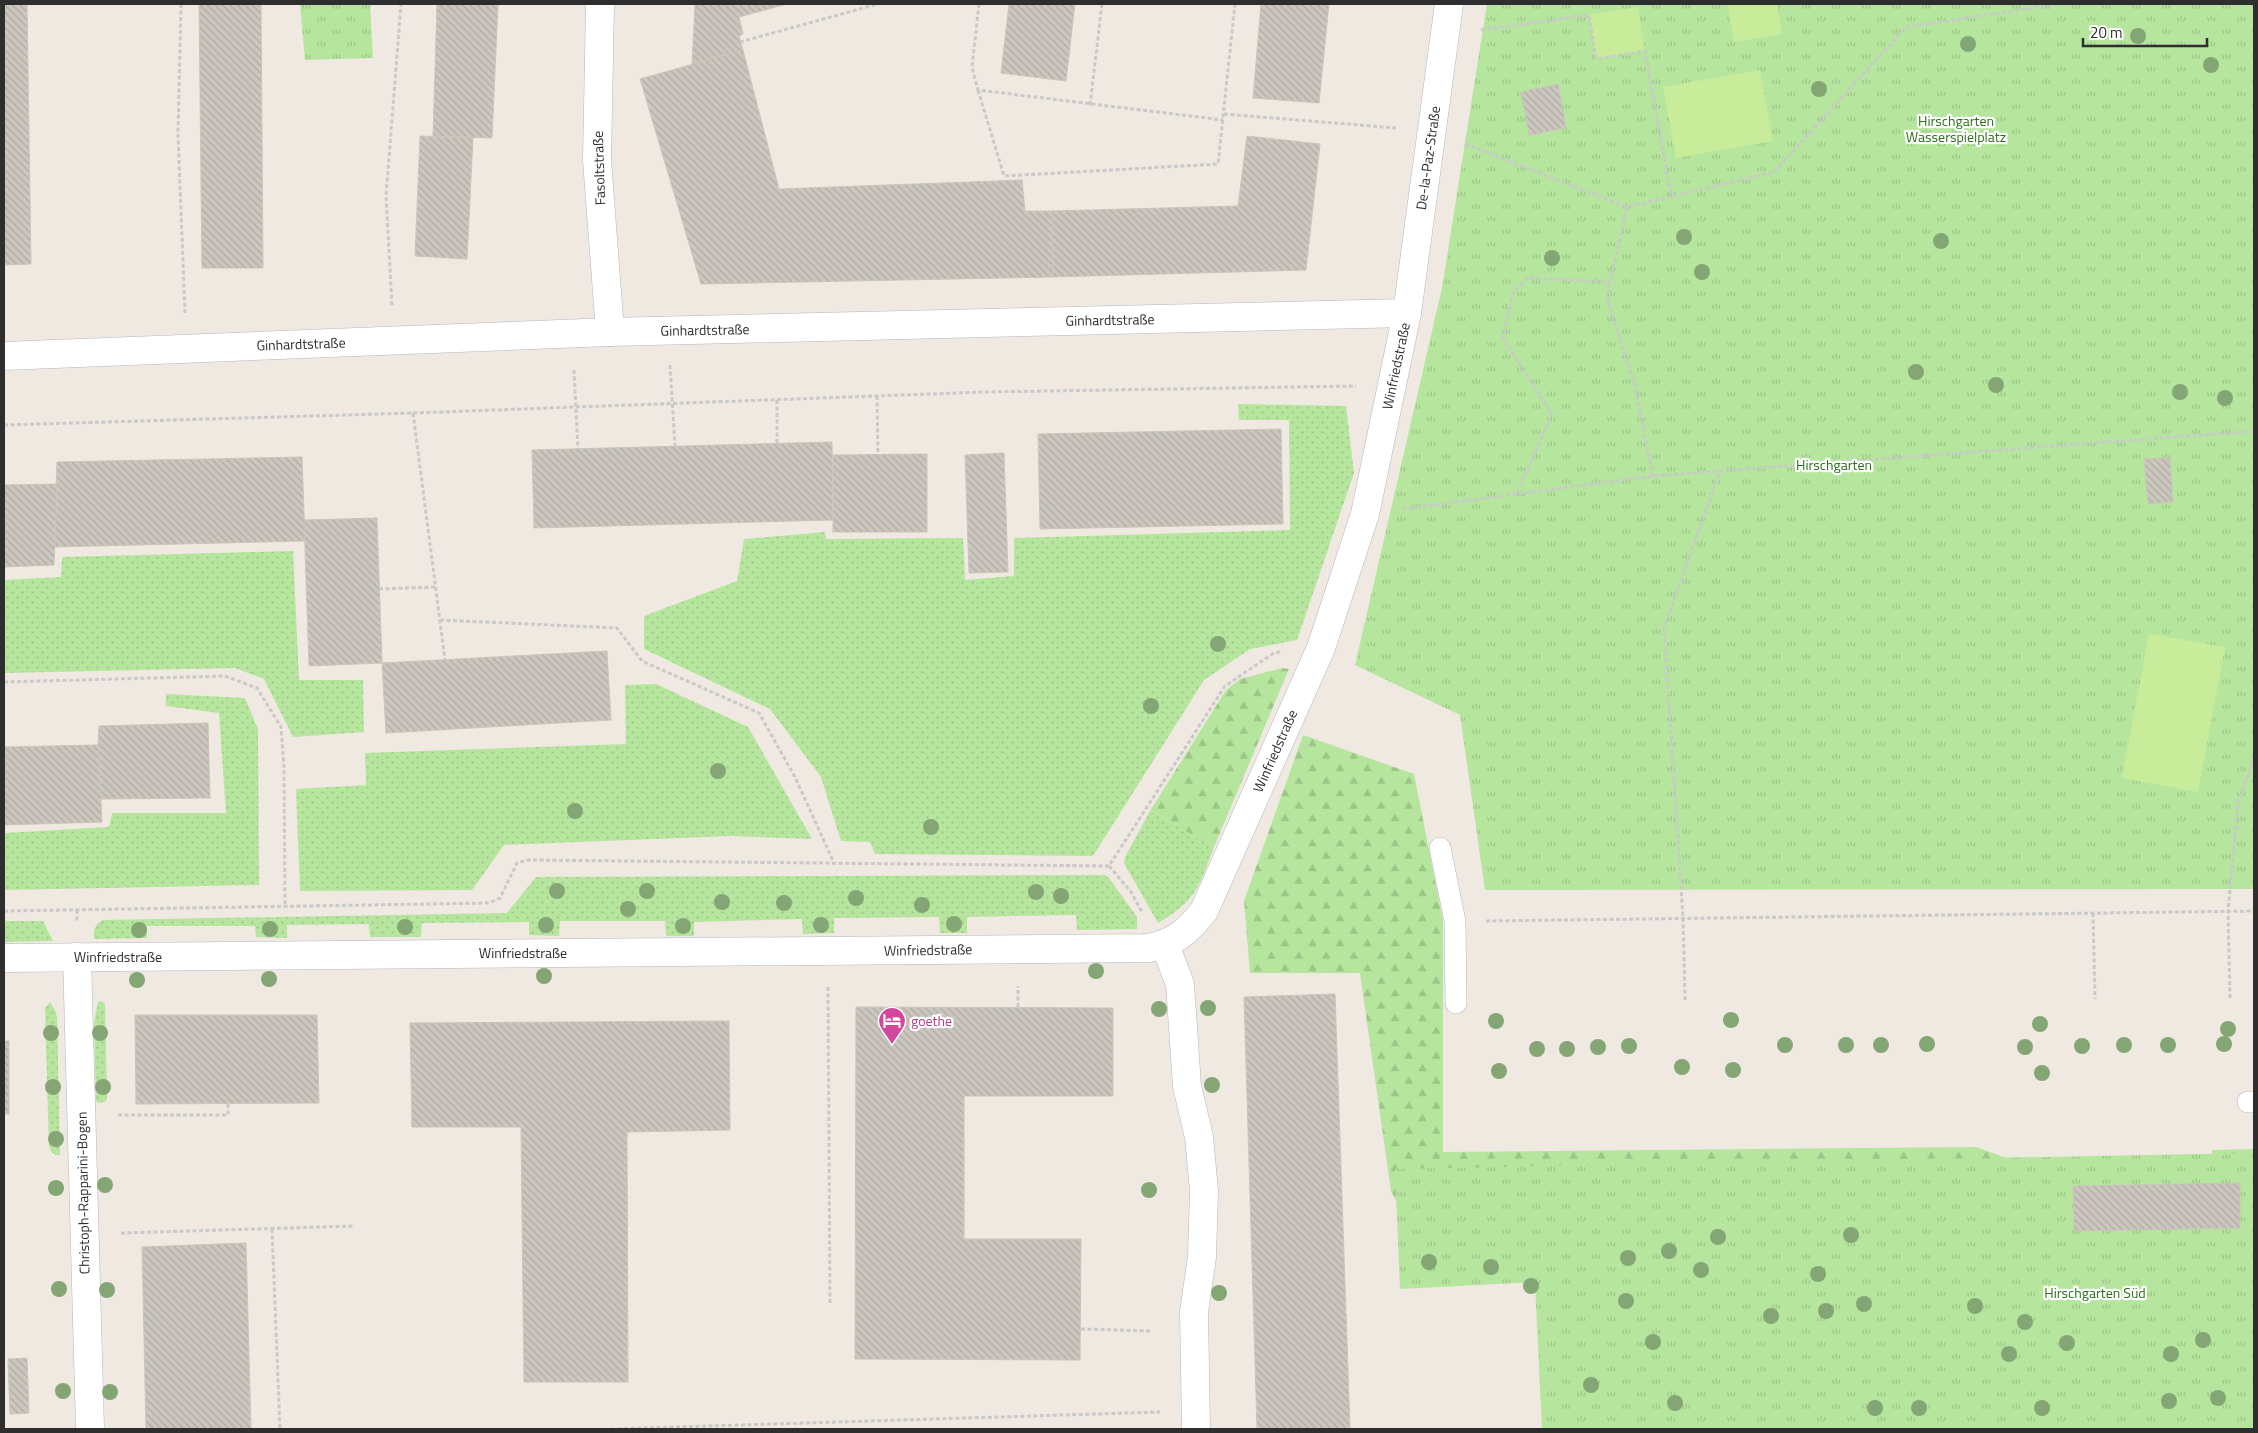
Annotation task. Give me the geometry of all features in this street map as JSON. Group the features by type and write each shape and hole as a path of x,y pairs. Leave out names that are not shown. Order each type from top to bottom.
{"street":[{"name":"Fasoltstraße","path":"600,4 597,160 610,332"},
{"name":"De-la-Paz-Straße","path":"1407,313 1449,4"},
{"name":"Ginhardtstraße","path":"4,356 610,332 1407,313"},
{"name":"Winfriedstraße","path":"4,958 1157,946 1189,930 1204,911 1321,648 1365,514 1407,313"},
{"path":"1157,946 1180,984 1187,1086 1199,1137 1204,1191 1202,1257 1194,1312 1196,1420"},
{"name":"Christoph-Rapparini-Bogen","path":"78,957 90,1429"}],"lane":[{"path":"1440,848 1455,921 1456,1003"}],"path":[{"path":"180,4 178,134 185,320"},
{"path":"392,306 386,196 401,4"},
{"path":"740,42 878,4"},
{"path":"979,4 972,67 1004,176 1218,164 1235,4"},
{"path":"1090,105 1102,4"},
{"path":"1224,114 1431,131 1627,207 1774,172 1906,27 2060,4"},
{"path":"1446,35 1589,15 1596,60 1645,51 1671,196"},
{"path":"978,90 1223,120"},
{"path":"1627,207 1610,282 1608,301 1635,386 1653,476"},
{"path":"1516,494 1552,414 1502,339 1512,292 1527,278 1610,282"},
{"path":"572,335 578,449"},
{"path":"4,425 413,413 984,392 1392,386"},
{"path":"876,396 878,454"},
{"path":"777,400 778,443"},
{"path":"673,404 675,446"},
{"path":"413,413 445,660"},
{"path":"1365,514 1653,476 2254,431"},
{"path":"1685,1000 1684,918 1664,628 1720,471"},
{"path":"379,588 436,587"},
{"path":"440,620 617,628 642,661 759,713 795,777 834,863"},
{"path":"1109,866 1224,686 1274,653 1321,648"},
{"path":"4,682 225,676 257,688 282,727 285,906"},
{"path":"2230,998 2228,911 2238,803 2254,757"},
{"path":"4,911 488,903 500,898 517,863 528,860 1109,866 1131,892 1149,924 1157,946"},
{"path":"1455,921 2254,911"},
{"path":"2093,913 2095,999"},
{"path":"1018,986 1018,1007"},
{"path":"828,987 830,1305"},
{"path":"118,1115 228,1114 228,1103"},
{"path":"122,1233 354,1226"},
{"path":"272,1229 280,1429"},
{"path":"1081,1329 1152,1331"},
{"path":"611,1429 1196,1420"}],"green space":[{"path":"300,4 370,4 373,58 305,60"},
{"name":"Hirschgarten","path":"1487,4 2254,4 2254,889 1485,890 1460,715 1355,665 1442,288"},
{"path":"1728,4 1777,4 1782,34 1734,42"},
{"path":"1638,7 1645,51 1596,59 1589,15"},
{"path":"1760,70 1773,141 1676,158 1663,87"},
{"path":"1238,404 1346,406 1354,473 1297,640 1250,649 1204,680 1093,856 875,854 870,842 841,841 821,777 770,709 644,649 644,616 737,581 744,539 825,532 826,539 963,538 965,580 1014,576 1014,538 1290,530 1289,420 1239,420"},
{"path":"293,551 299,680 363,680 364,732 293,737 264,679 235,668 4,673 4,580 61,577 62,557"},
{"path":"2149,634 2225,647 2198,792 2122,778"},
{"path":"1282,668 1289,669 1214,847 1150,811 1226,690 1240,679"},
{"path":"656,684 748,727 812,839 731,836 504,845 472,890 300,891 296,789 366,785 365,753 626,744 625,685"},
{"path":"166,694 245,698 258,729 259,885 4,890 4,833 109,827 112,813 226,813 219,713 166,706"},
{"path":"1303,735 1414,774 1443,921 1443,1152 1976,1147 2064,1179 1412,1231 1391,1191 1360,973 1250,973 1244,901"},
{"path":"1150,811 1214,847 1195,892 1181,907 1158,923 1124,863 1125,857"},
{"path":"1105,875 1137,917 1137,929 1077,930 1076,915 967,917 967,933 940,933 939,917 834,918 834,933 803,934 802,919 694,922 694,936 666,936 665,921 560,921 559,936 529,935 529,922 422,923 421,937 370,937 369,924 287,925 287,938 256,937 255,926 147,926 147,938 94,939 95,928 103,920 507,913 536,877"},
{"path":"4,921 43,921 53,941 4,942"},
{"path":"101,1001 105,1005 107,1097 106,1101 100,1103 96,1101 94,1023 98,1002"},
{"path":"50,1002 56,1012 57,1019 60,1155 55,1155 49,1146 45,1008"},
{"path":"2254,1149 2254,1177 2211,1173 2212,1150"},
{"name":"Hirschgarten Süd","path":"2254,1153 2254,1429 1542,1429 1535,1282 1400,1289 1395,1169"}],"building":[{"path":"4,4 27,4 31,264 4,265"},
{"path":"199,4 261,4 263,268 202,268"},
{"path":"437,4 498,4 492,138 433,136"},
{"path":"695,4 787,4 739,17 743,34 739,36 743,50 692,64"},
{"path":"1009,4 1075,4 1066,81 1001,73"},
{"path":"1261,4 1329,4 1319,103 1253,98"},
{"path":"743,50 779,189 1022,180 1025,211 1052,211 1053,277 701,284 640,79"},
{"path":"1558,84 1566,128 1529,135 1521,92"},
{"path":"420,136 473,138 467,259 415,256"},
{"path":"1247,136 1320,144 1306,270 1053,277 1052,211 1238,206"},
{"path":"1281,429 1283,524 1040,529 1038,434"},
{"path":"832,442 833,520 534,528 532,450"},
{"path":"1004,453 1008,572 969,573 965,455"},
{"path":"927,454 927,532 833,532 833,455"},
{"path":"302,457 305,541 54,547 57,462"},
{"path":"2170,458 2173,502 2148,504 2144,459"},
{"path":"57,484 54,565 4,567 4,485"},
{"path":"377,518 382,663 309,666 304,520"},
{"path":"607,651 611,720 386,733 382,663"},
{"path":"208,723 210,798 101,799 98,745 99,726"},
{"path":"98,745 102,822 4,825 4,747"},
{"path":"1335,994 1350,1429 1257,1429 1244,997"},
{"path":"856,1007 1113,1008 1113,1096 964,1096 964,1239 1081,1239 1080,1360 855,1359"},
{"path":"135,1015 317,1015 319,1103 136,1104"},
{"path":"729,1021 730,1130 627,1132 628,1382 524,1382 521,1127 412,1127 410,1023"},
{"path":"4,1041 9,1041 9,1114 4,1114"},
{"path":"2240,1183 2240,1228 2074,1231 2073,1186"},
{"path":"246,1243 251,1429 146,1429 142,1247"},
{"path":"27,1358 29,1413 10,1414 8,1359"}],"place":[{"name":"goethe","path":"892,1045"}],"park label":[{"name":"Hirschgarten Wasserspielplatz","path":"1956,130"}]}
